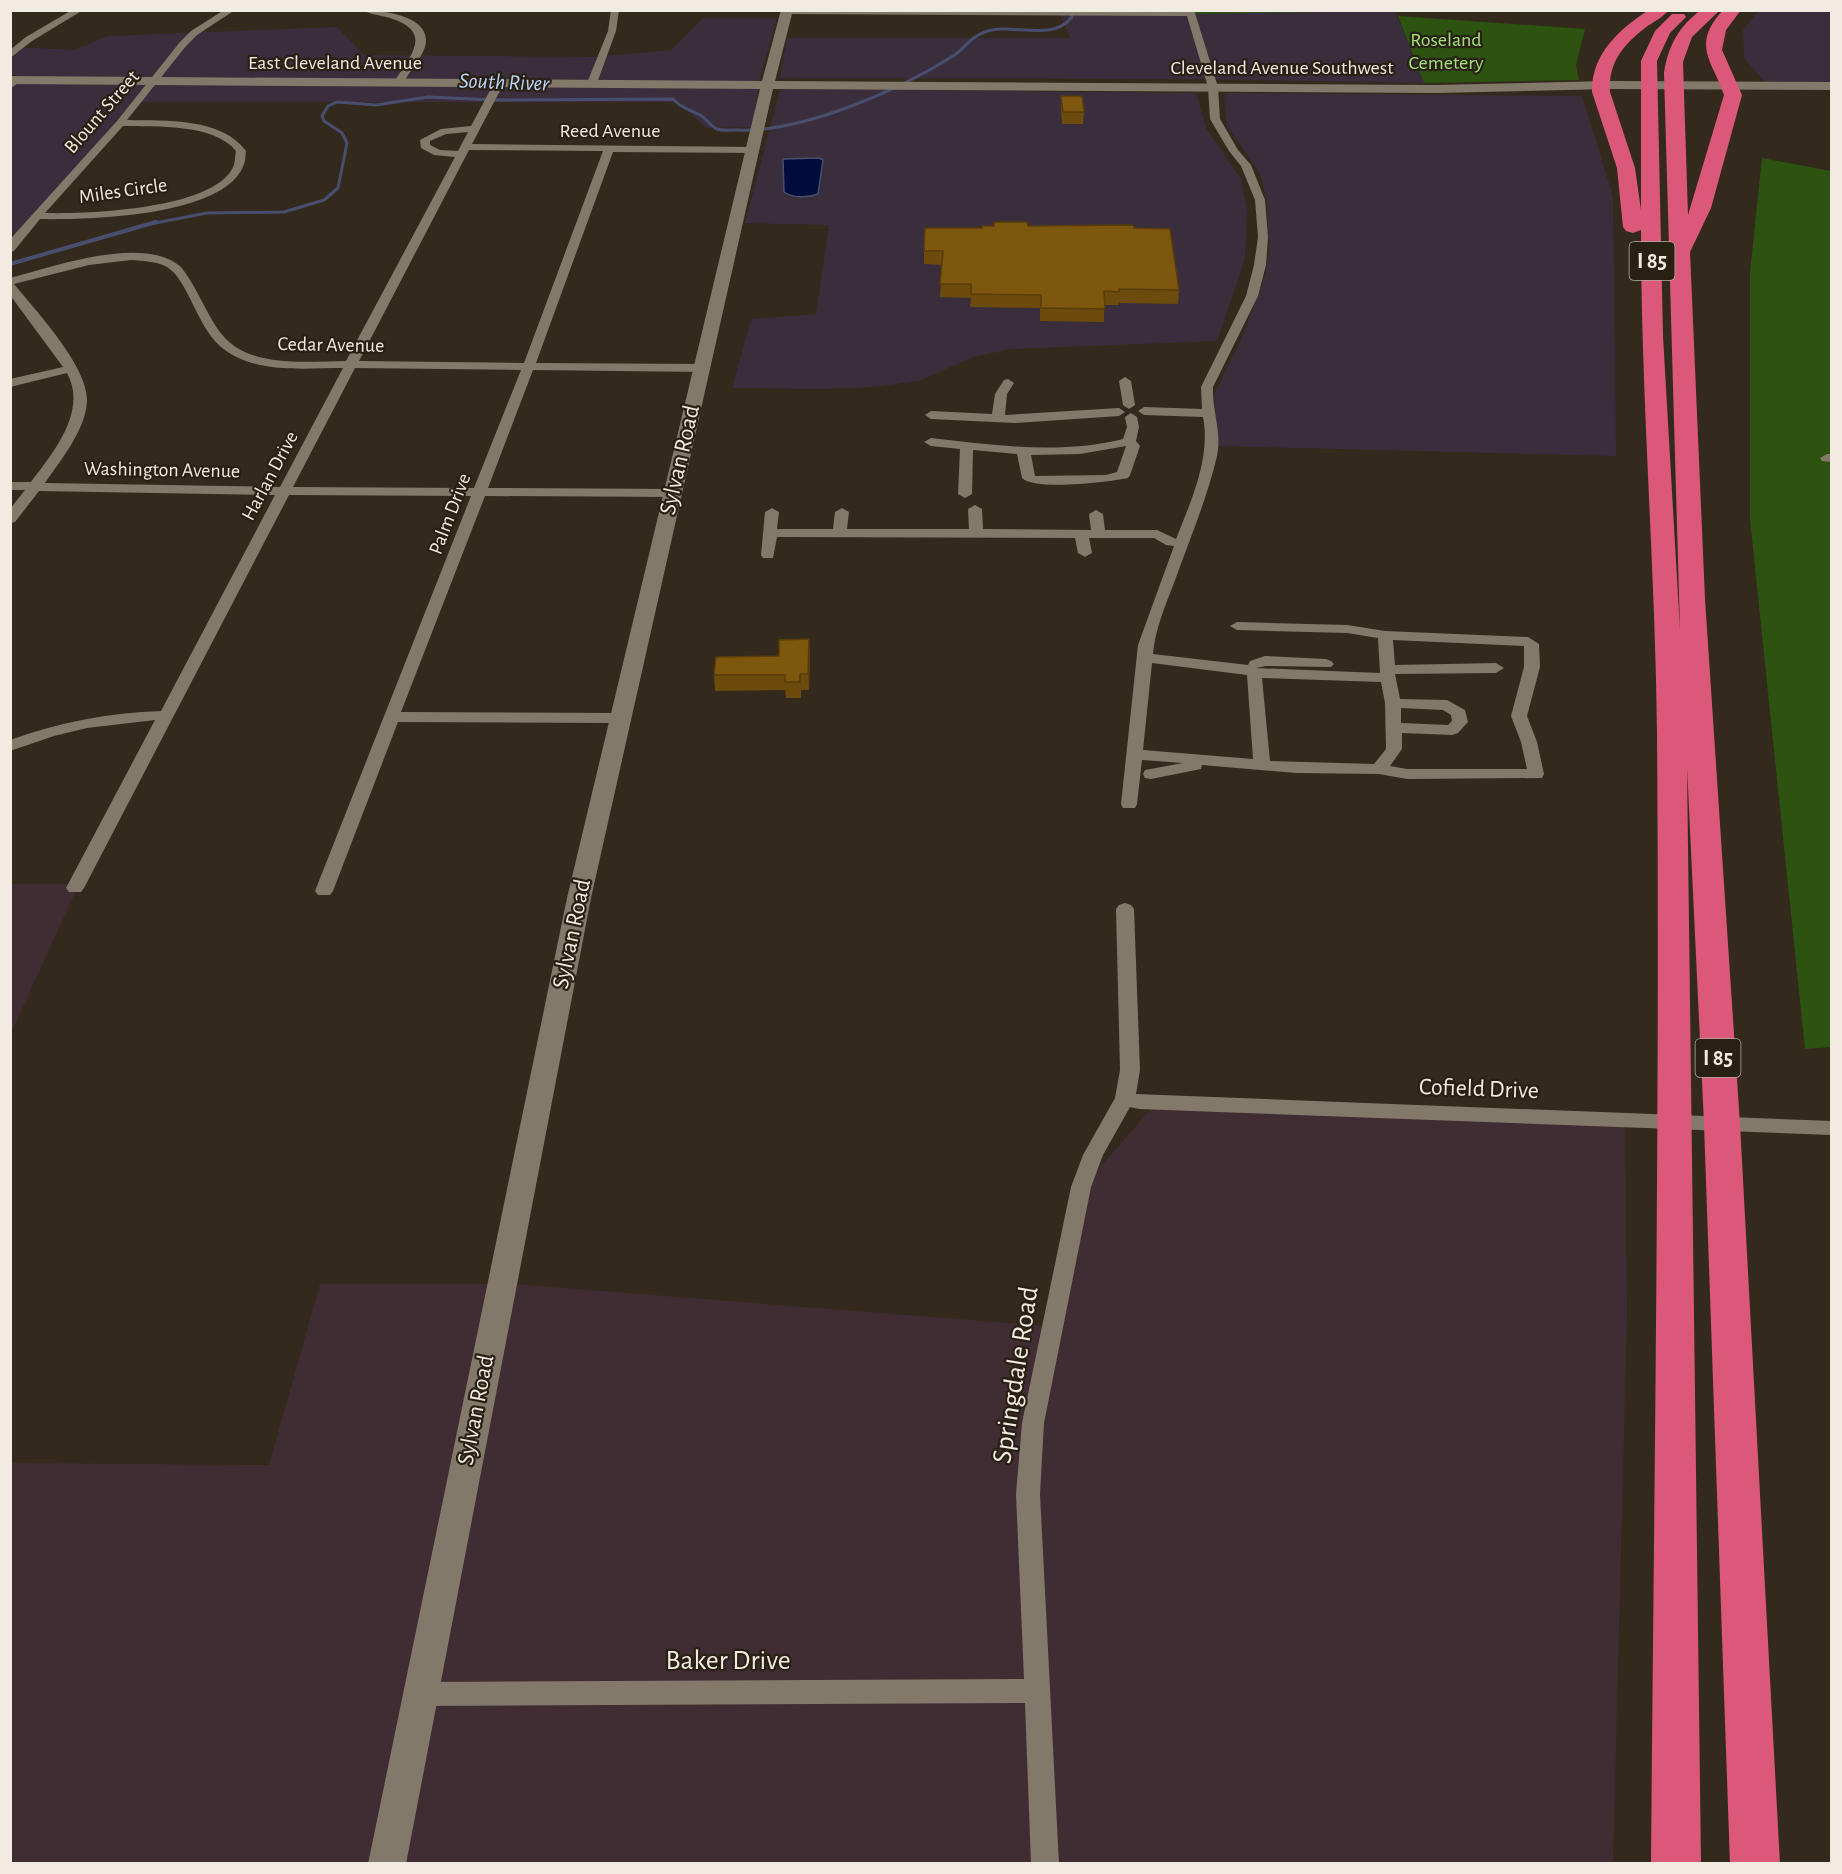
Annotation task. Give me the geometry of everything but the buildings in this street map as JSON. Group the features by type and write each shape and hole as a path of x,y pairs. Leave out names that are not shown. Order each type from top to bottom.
{"highway":[{"path":"1652,336 1634,234 1626,168 1600,86 1603,69 1614,49 1636,27 1661,10"},
{"name":"I 85","path":"1676,1863 1674,900 1671,723 1652,336 1649,61 1656,41 1686,10"},
{"name":"I 85","path":"1712,10 1695,22 1678,45 1673,73 1692,599 1722,1136 1755,1863"},
{"path":"1679,254 1701,208 1733,95 1715,59 1712,44 1720,25 1733,10"}],"main road":[{"name":"Sylvan Road","path":"387,1863 576,914 619,718 787,11"},
{"name":"East Cleveland Avenue","path":"13,82 768,84"},
{"name":"Cleveland Avenue Southwest","path":"768,84 1436,89 1832,86"}],"street":[{"path":"10,55 37,34 79,10"},
{"name":"Blount Street","path":"10,249 36,216 120,123 194,33 231,10"},
{"path":"367,10 406,21 420,34 422,42 420,48 399,82"},
{"path":"592,83 612,31 615,10"},
{"path":"787,11 1191,12 1213,87 1215,119 1234,151 1246,165 1260,200 1263,237 1260,265 1252,296 1207,387 1206,400 1213,434 1211,454 1197,502 1176,543 1156,611 1145,658 1129,804"},
{"name":"Harlan Drive","path":"75,888 500,83"},
{"name":"Miles Circle","path":"36,216 104,216 159,208 208,191 226,181 236,171 242,160 240,150 233,141 201,128 120,123"},
{"name":"Reed Avenue","path":"475,129 444,131 431,135 425,140 425,146 431,151 754,150"},
{"name":"Palm Drive","path":"324,891 528,367 609,149"},
{"name":"Cedar Avenue","path":"10,282 106,259 133,257 157,260 177,269 218,340 231,351 250,359 274,364 702,368"},
{"path":"10,287 70,369 80,390 80,413 71,432 10,519"},
{"path":"10,383 70,369"},
{"path":"1125,381 1126,412 1133,427 1129,441"},
{"path":"998,418 1001,394 1008,383"},
{"path":"931,415 998,418 1064,417 1126,412 1142,415 1144,411 1209,413"},
{"path":"1023,450 1029,478 1033,480 1106,479 1123,475 1133,446 1129,441"},
{"path":"931,442 1023,450 1078,450 1110,447 1129,441"},
{"path":"965,494 967,445"},
{"name":"Washington Avenue","path":"10,486 284,491 673,493"},
{"path":"975,509 976,532"},
{"path":"768,555 772,512"},
{"path":"840,533 842,512"},
{"path":"1096,514 1099,535"},
{"path":"769,533 1081,534 1143,536 1151,542 1176,543"},
{"path":"1081,534 1085,553"},
{"path":"1134,754 1218,763 1379,769 1426,774 1531,775 1537,772 1519,716 1532,667 1531,644 1528,642 1385,635 1347,629 1237,626"},
{"path":"1379,769 1394,749 1393,703 1385,635"},
{"path":"1145,658 1250,671 1496,668"},
{"path":"1250,671 1262,766"},
{"path":"1393,703 1447,705 1459,713 1460,722 1452,730 1394,728"},
{"path":"10,746 66,727 117,717 166,715"},
{"path":"393,717 619,718"},
{"path":"1151,774 1218,763"},
{"name":"Springdale Road","path":"1045,1863 1028,1494 1033,1423 1081,1186 1093,1155 1125,1098 1130,1070 1125,909"},
{"name":"Cofield Drive","path":"1125,1098 1139,1102 1827,1128"},
{"name":"Baker Drive","path":"419,1694 1038,1691"}],"shaded area":[{"path":"1058,10 1395,11 1424,83 1196,79 780,78 787,38 1070,38"},
{"path":"1758,11 1831,11 1831,87 1770,88 1744,58 1743,30"},
{"path":"703,18 777,18 760,78 752,127 706,128 680,102 132,102 24,233 11,233 10,80 16,75 11,75 11,47 75,50 108,36 337,27 364,55 596,57 671,50"},
{"path":"780,90 1196,93 1206,128 1241,179 1247,211 1245,259 1217,341 1011,349 973,357 919,381 872,387 732,388 751,319 816,314 829,225 745,223"},
{"path":"1228,93 1582,96 1613,196 1616,456 1218,446 1214,395 1242,338 1265,276 1269,251 1267,202 1260,173 1227,126 1224,95"},
{"path":"819,158 823,160 818,194 800,197 784,192 783,159"},
{"path":"11,884 79,884 11,1033"},
{"path":"1156,1103 1625,1121 1627,1315 1613,1863 11,1864 11,1463 269,1465 320,1284 512,1284 1059,1327 1090,1179"}],"green space":[{"path":"1395,10 1184,14 1184,11"},
{"name":"Roseland Cemetery","path":"1398,16 1585,29 1576,65 1579,80 1424,83"},
{"path":"1762,158 1831,171 1831,1047 1805,1049 1750,519 1750,272"}],"waterway":[{"name":"South River","path":"150,224 207,213 284,212 324,200 338,188 347,143 342,133 324,121 322,116 328,106 337,102 376,105 428,97 493,100 673,99 683,107 702,116 717,129 762,129 790,125 819,117 877,96 931,69 985,32 1007,29 1043,31 1054,29 1064,25 1072,17 1071,10"},
{"name":"South River","path":"10,264 156,222"}]}
